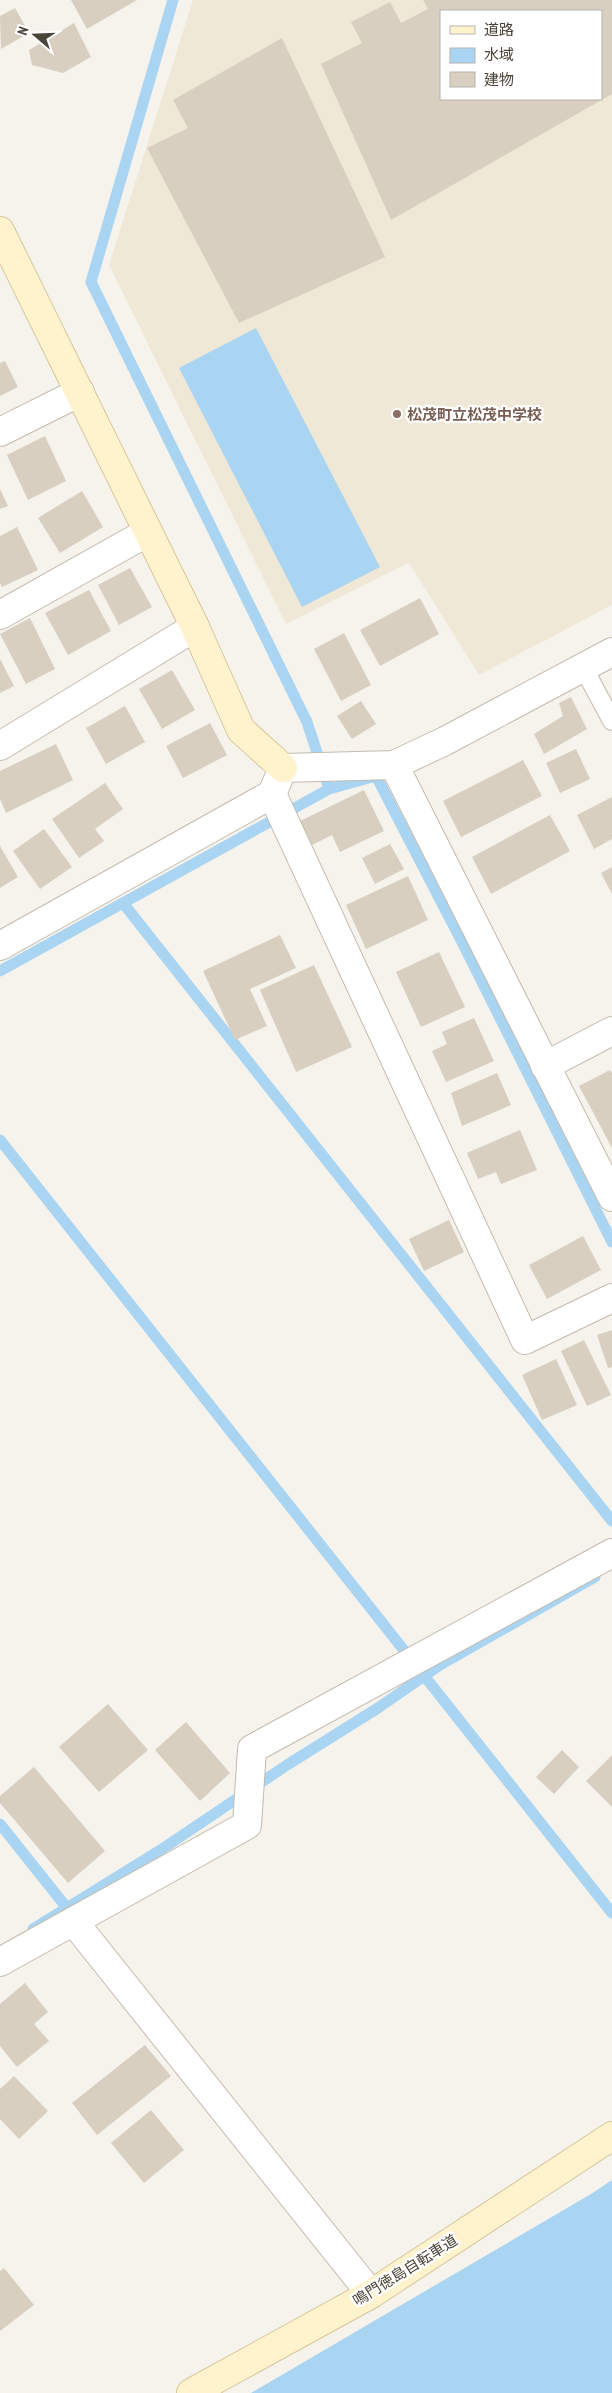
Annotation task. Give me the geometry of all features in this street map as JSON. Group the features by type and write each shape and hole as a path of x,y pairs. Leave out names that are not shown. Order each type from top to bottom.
{"street":[{"path":"3,245 80,392 195,627 241,730 283,768 394,765 445,741 612,652"},
{"path":"0,432 80,392"},
{"path":"0,615 148,532"},
{"path":"0,746 195,627"},
{"path":"394,765 612,1197"},
{"path":"0,946 272,794 283,768"},
{"path":"272,794 526,1340 612,1298"},
{"path":"545,1066 612,1032"},
{"path":"0,1962 247,1825 252,1749 612,1553"},
{"path":"74,1922 371,2294"},
{"name":"鳴門徳島自転車道","path":"191,2393 371,2294 612,2136"}],"lane":[{"path":"583,667 612,721"}],"shaded area":[{"name":"松茂町立松茂中学校","path":"193,0 612,0 612,605 479,675 409,563 286,624 109,265"}],"water":[{"path":"256,328 380,567 302,607 179,368"},
{"path":"612,2180 612,2393 251,2393 591,2194"}],"building":[{"path":"71,0 137,0 87,29"},
{"path":"423,0 612,0 612,94 602,100 602,10 440,10 440,100 601,100 391,220 321,64 362,43 351,22 390,2 401,23 428,9"},
{"path":"15,8 29,33 1,49 0,16"},
{"path":"74,23 91,57 63,73 32,65 29,50"},
{"path":"282,38 385,257 239,323 147,148 188,128 173,100"},
{"path":"5,361 18,387 0,396 0,363"},
{"path":"45,436 66,481 28,500 7,455"},
{"path":"0,489 8,506 0,509"},
{"path":"82,491 103,527 60,553 38,518"},
{"path":"17,527 38,570 2,587 0,583 0,536"},
{"path":"130,568 152,607 119,625 98,585"},
{"path":"89,590 111,631 68,655 45,613"},
{"path":"420,598 439,634 380,666 360,630"},
{"path":"30,618 55,669 26,684 0,634"},
{"path":"344,633 371,685 341,701 314,649"},
{"path":"0,659 14,686 0,693"},
{"path":"172,670 195,710 162,729 139,689"},
{"path":"571,697 587,729 544,754 534,734 563,716 559,703"},
{"path":"361,701 376,724 352,739 337,716"},
{"path":"125,706 145,742 106,764 86,728"},
{"path":"210,723 227,755 183,778 166,746"},
{"path":"56,744 73,780 6,813 0,799 0,771"},
{"path":"576,749 590,779 560,793 546,763"},
{"path":"523,760 542,796 461,837 443,801"},
{"path":"105,783 123,809 95,829 104,841 79,858 52,819"},
{"path":"364,790 384,831 340,852 332,835 312,845 300,821"},
{"path":"612,797 612,839 594,849 577,815"},
{"path":"550,815 570,851 491,894 472,857"},
{"path":"44,829 72,867 40,889 13,851"},
{"path":"390,844 404,869 375,884 362,858"},
{"path":"0,846 18,877 0,888"},
{"path":"612,867 612,894 601,873"},
{"path":"408,876 428,920 366,949 346,905"},
{"path":"280,935 296,968 250,989 267,1026 235,1040 203,971"},
{"path":"439,952 465,1007 421,1027 396,972"},
{"path":"314,965 352,1047 296,1072 260,990"},
{"path":"474,1018 494,1061 446,1082 432,1051 447,1044 442,1032"},
{"path":"610,1070 612,1073 612,1148 579,1086"},
{"path":"497,1073 511,1105 462,1126 451,1093"},
{"path":"520,1130 537,1170 501,1184 496,1172 478,1179 467,1153"},
{"path":"449,1220 464,1252 424,1271 409,1239"},
{"path":"583,1236 601,1270 547,1299 529,1265"},
{"path":"612,1330 612,1367 608,1368 597,1335"},
{"path":"584,1340 611,1395 587,1406 561,1351"},
{"path":"556,1359 577,1405 542,1420 522,1375"},
{"path":"108,1704 148,1750 99,1792 59,1747"},
{"path":"186,1722 230,1773 200,1801 155,1750"},
{"path":"562,1750 579,1767 554,1794 536,1777"},
{"path":"612,1755 612,1807 586,1781"},
{"path":"34,1767 105,1851 68,1883 0,1803 0,1796"},
{"path":"25,1983 48,2012 34,2024 49,2041 17,2067 0,2046 0,2004"},
{"path":"145,2045 171,2076 97,2135 72,2103"},
{"path":"14,2076 48,2111 19,2139 0,2119 0,2089"},
{"path":"151,2110 184,2150 144,2183 111,2143"},
{"path":"4,2268 34,2305 0,2331 0,2271"}],"waterway":[{"path":"173,0 91,282 307,722 329,789 376,776 463,944 612,1242"},
{"path":"0,971 329,789"},
{"path":"123,903 612,1521"},
{"path":"0,1140 612,1913"},
{"path":"33,1929 159,1851 287,1765 378,1708 440,1665 595,1577"},
{"path":"0,1824 67,1908"}],"place":[{"name":"松茂町立松茂中学校","path":"397,414"}]}
